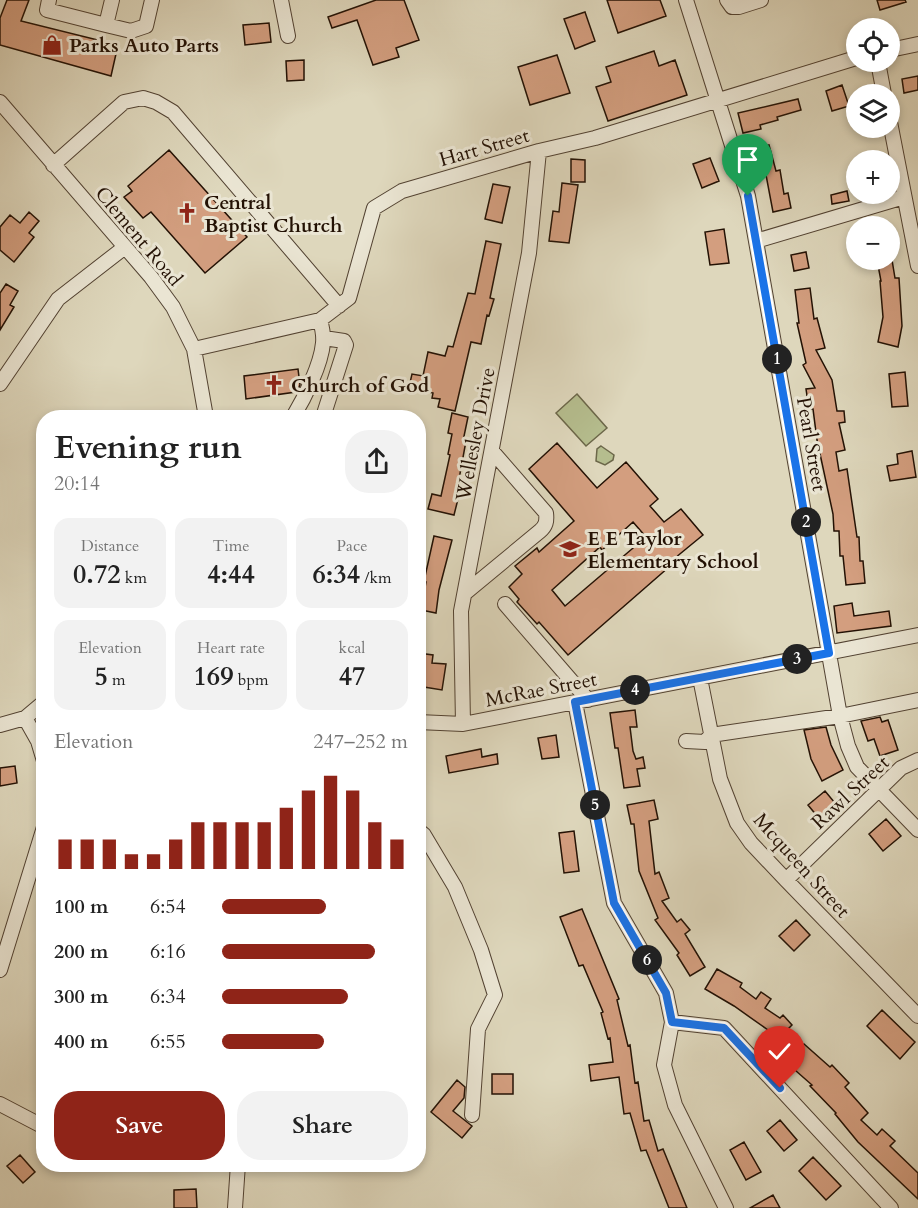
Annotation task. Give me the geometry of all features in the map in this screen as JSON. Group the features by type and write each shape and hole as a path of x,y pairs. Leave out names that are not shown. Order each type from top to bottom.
{"street":[{"path":"49,0 47,10 131,31 146,26 152,0"},
{"path":"106,25 112,0"},
{"path":"281,0 288,36"},
{"name":"Pearl Street","path":"686,0 748,196 840,716 848,746 857,767 918,830"},
{"path":"727,0 732,7 739,7 761,0"},
{"path":"900,48 918,44"},
{"name":"Hart Street","path":"194,349 320,320 339,306 349,298 375,208 402,191 595,138 846,61"},
{"path":"53,165 124,102 142,98 156,102 173,112 339,306"},
{"name":"Clement Road","path":"0,102 151,277 172,307 194,349 205,410"},
{"path":"893,138 918,266"},
{"name":"Wellesley Drive","path":"462,724 461,611 529,253 539,152"},
{"path":"756,241 904,197"},
{"path":"1,378 58,299 125,247"},
{"path":"296,410 312,379 323,345 324,338 320,320"},
{"path":"324,338 344,341 346,345 325,410"},
{"path":"465,593 545,527 547,520 546,513 492,451"},
{"path":"505,604 582,701 614,903 666,993 672,1022 664,1065 675,1105 726,1208"},
{"name":"McRae Street","path":"426,722 462,724 918,635"},
{"name":"Mcqueen Street","path":"700,678 720,779 737,823 751,843 918,1016"},
{"path":"686,741 705,742 711,735 840,716 918,700"},
{"path":"0,725 25,718 36,709"},
{"path":"25,718 36,737"},
{"name":"Rawl Street","path":"786,880 880,791 901,768 918,760"},
{"path":"426,838 455,887 481,950 495,995 478,1029 472,1115"},
{"path":"0,970 36,853"},
{"path":"672,1022 724,1028 891,1208"},
{"path":"0,1104 36,1123"},
{"path":"235,1208 237,1172"}],"green space":[{"path":"577,394 607,428 586,446 556,413"},
{"path":"601,446 614,455 613,460 605,465 596,461 597,449"}],"building":[{"path":"7,0 29,0 21,21 118,45 111,76 0,45 0,18"},
{"path":"376,0 404,0 419,40 396,48 399,57 373,65 357,20 332,28 328,17"},
{"path":"607,0 660,0 666,16 618,33"},
{"path":"877,0 905,0 906,2 880,10"},
{"path":"585,12 595,41 575,49 564,19"},
{"path":"269,23 271,42 245,45 243,25"},
{"path":"654,51 659,66 675,60 687,95 608,121 596,87 611,82 606,67"},
{"path":"557,55 570,93 530,105 518,67"},
{"path":"304,60 304,80 287,81 286,61"},
{"path":"918,76 918,90 904,93 902,79"},
{"path":"842,85 846,107 832,111 826,91"},
{"path":"798,99 801,110 760,125 761,129 743,133 738,113"},
{"path":"769,145 776,171 780,170 784,194 788,193 791,208 773,212 763,159 759,160 756,148"},
{"path":"169,150 247,237 205,273 151,212 143,218 124,197 132,191 128,186"},
{"path":"710,158 719,181 702,188 693,164"},
{"path":"571,159 585,160 585,182 571,182"},
{"path":"562,183 578,185 569,243 549,241 553,211 559,212"},
{"path":"493,184 510,187 502,223 485,219"},
{"path":"846,191 846,202 832,204 831,195"},
{"path":"29,212 39,221 29,233 34,237 14,262 0,250 0,227 10,215 20,223"},
{"path":"724,229 729,263 710,265 705,232"},
{"path":"486,241 501,244 490,298 494,299 489,316 487,315 481,344 471,342 455,411 438,407 440,399 432,398 433,393 409,387 412,374 423,376 428,352 445,356 448,346 453,347 468,293 475,294"},
{"path":"806,252 809,268 794,271 791,255"},
{"path":"879,270 894,270 895,278 899,278 902,326 898,347 878,342 883,317"},
{"path":"6,284 18,291 10,305 14,307 0,330 0,293"},
{"path":"810,288 814,319 817,318 825,348 816,350 832,380 837,411 844,411 845,422 839,423 845,450 836,452 839,471 847,469 865,583 846,585 843,556 840,556 839,531 834,531 833,514 817,440 813,409 809,409 806,389 815,388 803,365 806,363 797,323 799,323 795,290"},
{"path":"298,369 300,385 296,392 246,399 244,376"},
{"path":"905,372 908,406 892,407 889,374"},
{"path":"452,413 468,417 457,490 460,491 454,515 428,509 432,494 441,496 450,455 448,454 452,434 448,433"},
{"name":"E E Taylor Elementary School","path":"557,443 597,488 626,462 658,499 650,506 664,522 681,509 703,535 568,655 539,622 537,624 517,602 519,599 509,587 522,574 515,566 537,548 539,552 574,521 529,469","holes":["633,522 646,537 565,606 552,590 600,547 602,550"]},
{"path":"912,451 916,477 890,481 887,466 898,464 897,454"},
{"path":"434,536 452,540 439,590 436,613 426,611 426,572"},
{"path":"852,603 854,616 889,611 891,626 837,633 834,606"},
{"path":"426,654 433,655 432,663 446,664 442,690 426,687"},
{"path":"635,710 637,727 630,727 633,751 636,759 643,757 645,768 637,769 640,786 624,788 610,713"},
{"path":"880,717 882,722 888,720 898,750 880,756 874,739 868,741 861,721"},
{"path":"826,727 831,745 843,770 822,781 811,759 804,730"},
{"path":"556,735 559,757 542,759 538,738"},
{"path":"481,749 482,757 497,754 498,764 449,773 446,756"},
{"path":"15,766 17,783 0,786 0,768"},
{"path":"825,791 840,809 822,822 808,805"},
{"path":"654,800 658,819 649,821 655,874 659,872 669,898 662,901 677,922 681,919 690,930 685,934 705,967 690,976 677,955 679,953 655,920 658,918 639,871 634,824 631,824 627,805"},
{"path":"886,819 901,836 883,851 869,834"},
{"path":"574,831 579,871 564,873 559,833"},
{"path":"582,909 619,999 617,1000 628,1046 630,1045 635,1083 638,1082 644,1121 649,1120 658,1151 663,1149 687,1208 669,1208 646,1150 641,1151 630,1113 624,1114 619,1077 591,1081 589,1065 613,1062 610,1038 608,1039 601,1013 603,1012 583,965 579,966 560,917"},
{"path":"796,920 810,935 794,951 779,936"},
{"path":"717,969 742,983 740,987 756,999 761,992 771,999 765,1008 780,1018 783,1015 792,1025 786,1031 801,1047 804,1044 830,1067 832,1065 849,1083 845,1087 868,1113 861,1120 877,1135 882,1129 895,1141 890,1146 918,1173 918,1199 858,1142 836,1113 810,1086 812,1085 787,1063 790,1060 764,1034 768,1030 705,989"},
{"path":"882,1010 915,1042 900,1059 867,1026"},
{"path":"492,1074 513,1074 513,1094 492,1094"},
{"path":"457,1080 465,1087 464,1098 453,1111 472,1126 462,1138 431,1112"},
{"path":"780,1120 797,1140 784,1151 767,1131"},
{"path":"744,1142 761,1172 746,1180 730,1150"},
{"path":"20,1155 35,1172 23,1183 7,1166"},
{"path":"813,1157 841,1186 826,1200 799,1171"},
{"path":"196,1189 197,1208 174,1208 174,1190"},
{"path":"773,1195 780,1208 750,1208"}],"place":[{"name":"Parks Auto Parts","path":"52,45"},
{"name":"Central Baptist Church","path":"187,213"},
{"name":"Church of God","path":"274,385"},
{"name":"E E Taylor Elementary School","path":"570,549"}],"route":[{"path":"748,196 829,653 575,702 614,903 666,993 672,1022 724,1028 780,1088"}]}
